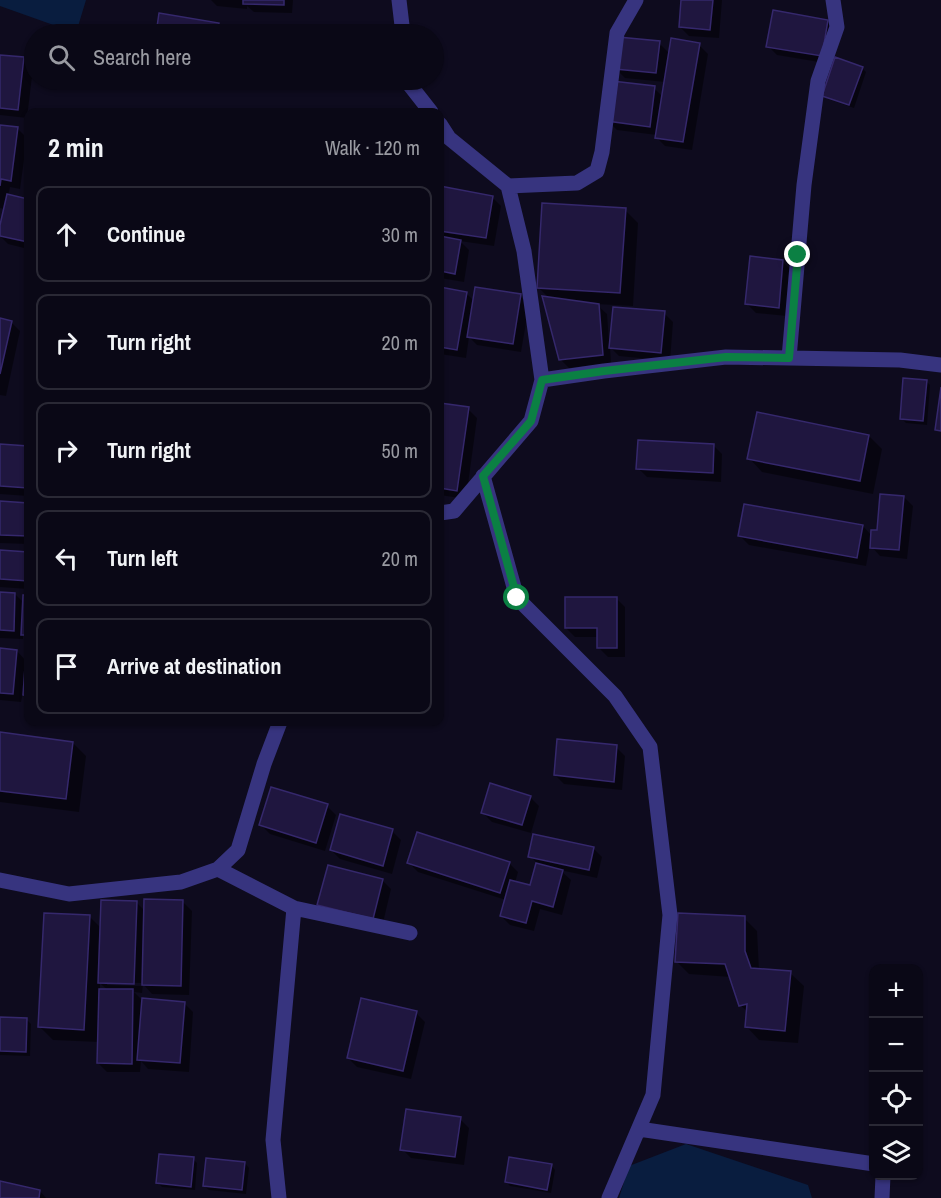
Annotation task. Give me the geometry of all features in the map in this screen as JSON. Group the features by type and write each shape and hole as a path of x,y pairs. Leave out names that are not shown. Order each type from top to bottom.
{"street":[{"path":"399,0 402,24"},
{"path":"508,186 577,183 597,171 602,152 617,33 636,0"},
{"path":"789,358 804,185 818,81 837,27 833,0"},
{"path":"414,90 428,108"},
{"path":"444,130 449,138 508,186 524,251 542,380 531,421 454,511 444,512"},
{"path":"542,380 726,357 900,360 941,365"},
{"path":"483,476 517,598 615,696 650,747 670,915 653,1095 609,1198"},
{"path":"0,880 69,894 181,882 218,869 238,850 264,764 278,726"},
{"path":"218,869 294,908 410,933"},
{"path":"279,1198 273,1140 294,908"},
{"path":"639,1129 869,1163"},
{"path":"882,1198 883,1180"}],"water":[{"path":"0,0 86,0 79,24 51,24 0,6"},
{"path":"686,1144 808,1185 812,1198 619,1198 629,1166"}],"building":[{"path":"243,0 284,0 284,5 243,4"},
{"path":"681,0 713,0 710,30 679,27"},
{"path":"773,10 828,20 822,56 766,47"},
{"path":"159,13 219,23 219,24 157,24"},
{"path":"618,37 660,41 656,73 615,69"},
{"path":"671,38 700,43 683,142 655,138"},
{"path":"0,55 24,57 18,110 0,108"},
{"path":"835,57 863,67 849,105 822,96"},
{"path":"612,81 655,86 650,127 607,121"},
{"path":"0,125 18,127 11,181 1,179 0,186"},
{"path":"444,187 493,196 486,238 444,232"},
{"path":"7,194 24,198 24,241 0,236 0,225"},
{"path":"542,203 626,208 620,293 537,288"},
{"path":"444,237 461,240 455,274 444,272"},
{"path":"750,256 783,260 779,308 745,304"},
{"path":"475,287 521,294 513,344 467,337"},
{"path":"444,288 467,292 457,350 444,348"},
{"path":"542,296 599,304 603,355 559,360"},
{"path":"613,307 665,311 661,353 609,348"},
{"path":"0,318 12,321 0,374"},
{"path":"903,378 927,380 923,421 900,419"},
{"path":"941,387 941,431 935,430"},
{"path":"444,404 469,407 457,491 444,489"},
{"path":"757,412 869,435 860,481 747,459"},
{"path":"638,440 714,444 713,473 636,469"},
{"path":"0,444 24,446 24,488 0,486"},
{"path":"880,494 904,496 899,550 870,548 871,530 877,530"},
{"path":"0,501 24,503 24,536 0,535"},
{"path":"744,504 863,525 857,558 738,536"},
{"path":"0,550 24,552 24,581 0,579"},
{"path":"0,592 15,593 14,631 0,630"},
{"path":"23,595 24,595 24,635 21,635"},
{"path":"565,597 617,597 617,648 597,648 597,628 565,628"},
{"path":"0,648 17,650 13,694 0,693"},
{"path":"0,732 73,742 66,799 0,791"},
{"path":"557,739 617,745 614,782 554,775"},
{"path":"490,783 531,796 522,825 481,813"},
{"path":"271,787 328,804 316,843 259,825"},
{"path":"340,814 393,829 383,866 330,850"},
{"path":"417,832 510,862 500,893 407,863"},
{"path":"533,834 594,847 589,870 528,857"},
{"path":"536,863 563,870 553,907 532,901 526,923 500,916 510,880 530,885"},
{"path":"328,865 383,879 373,919 317,905"},
{"path":"144,899 183,900 181,986 142,985"},
{"path":"101,900 137,901 134,984 98,983"},
{"path":"44,913 90,915 84,1030 38,1027"},
{"path":"678,913 745,916 745,951 751,968 791,971 785,1031 745,1027 747,1004 739,1006 725,964 675,962"},
{"path":"99,989 133,989 132,1064 97,1063"},
{"path":"142,998 185,1002 180,1063 137,1060"},
{"path":"361,998 417,1011 403,1071 347,1058"},
{"path":"0,1017 27,1018 26,1052 0,1051"},
{"path":"406,1109 461,1117 455,1157 400,1150"},
{"path":"159,1154 194,1157 191,1187 156,1183"},
{"path":"509,1157 552,1164 547,1190 505,1182"},
{"path":"206,1158 245,1162 242,1190 203,1186"},
{"path":"0,1181 40,1190 39,1198 0,1198"}],"route":[{"path":"517,598 483,476 531,421 542,380 726,357 789,358 798,255"}]}
